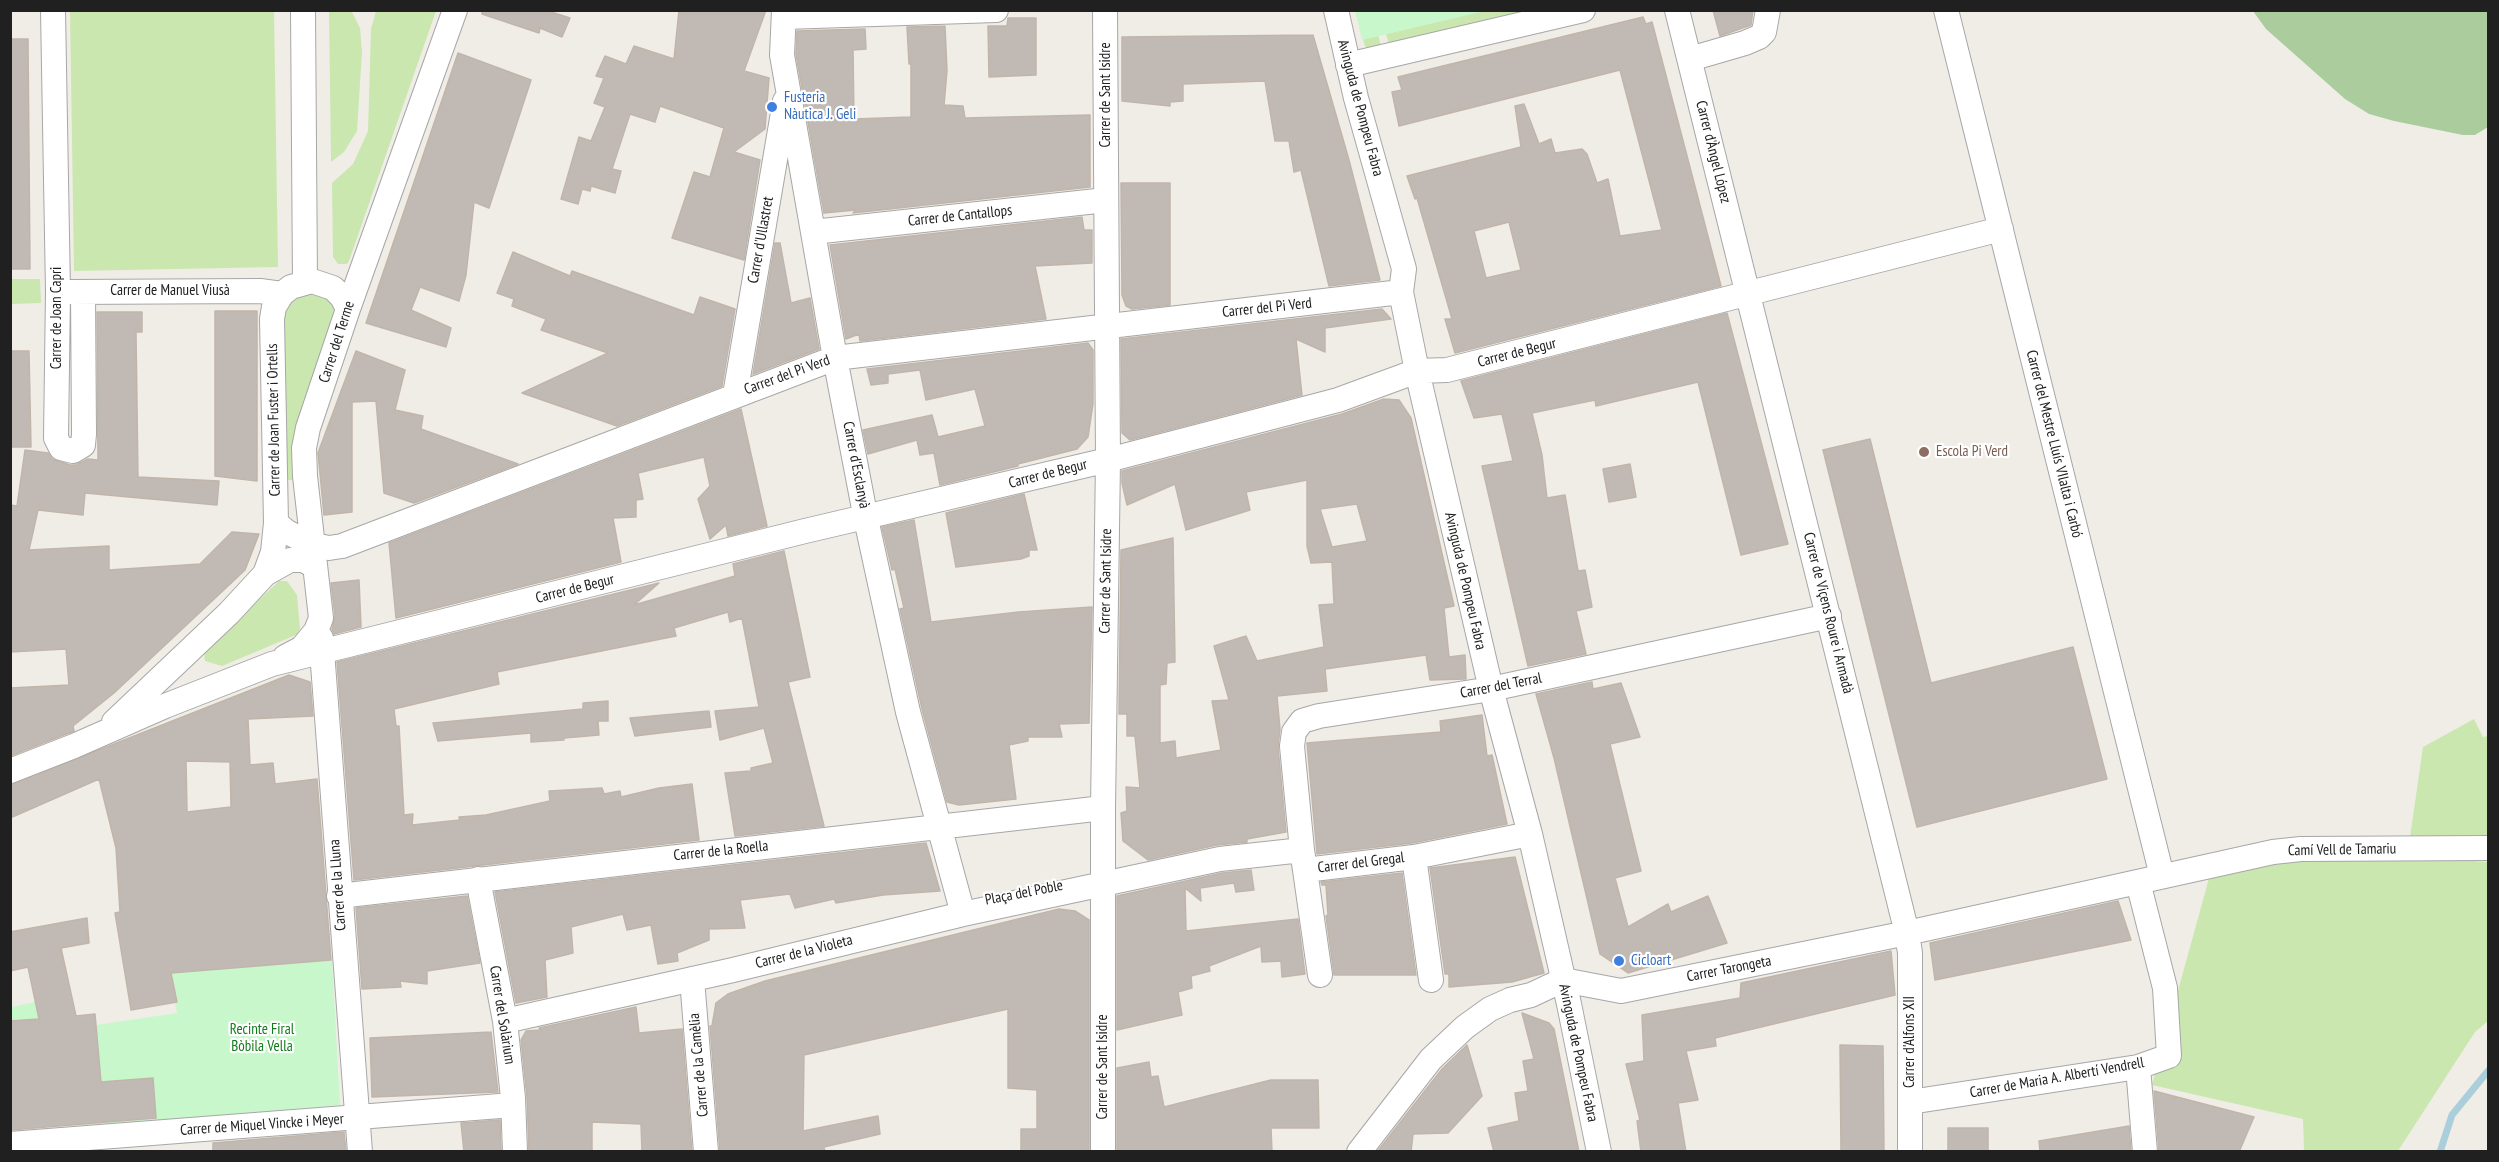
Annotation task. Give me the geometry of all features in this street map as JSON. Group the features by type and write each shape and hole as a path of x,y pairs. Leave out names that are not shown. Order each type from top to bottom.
{"street":[{"name":"Carrer de Joan Capri","path":"54,10 58,292 56,438 62,448 73,451 83,445 84,434 83,292"},
{"path":"303,10 305,282"},
{"name":"Carrer del Terme","path":"321,618 304,448 308,428 455,10"},
{"path":"784,14 996,10"},
{"name":"Carrer de Sant Isidre","path":"1103,1152 1103,884 1097,813 1108,460 1105,10"},
{"name":"Avinguda de Pompeu Fabra","path":"1336,10 1348,65 1404,269 1401,292 1417,371 1491,689 1530,834 1599,1152"},
{"path":"1348,65 1583,10"},
{"name":"Carrer d'Àngel López","path":"1677,10 1748,294"},
{"path":"1690,59 1759,37 1764,32 1768,10"},
{"name":"Carrer del Mestre Lluís VIlalta i Carbó","path":"1946,10 2162,876"},
{"name":"Carrer d'Esclanyà","path":"784,14 782,55 835,358 866,519 908,712 963,914"},
{"name":"Carrer d'Ullastret","path":"735,395 787,85"},
{"name":"Carrer de Cantallops","path":"813,232 1106,201"},
{"name":"Carrer de Begur","path":"10,771 218,684 272,664 805,531 866,519 1108,460 1338,400 1417,371 1447,370 2001,229"},
{"path":"282,294 291,287 312,281 333,288 342,297 348,309"},
{"name":"Carrer de Manuel Viusà","path":"58,292 260,291 282,294"},
{"name":"Carrer del Pi Verd","path":"276,523 314,556 329,548 342,546 835,358 1401,292"},
{"name":"Carrer de Joan Fuster i Ortells","path":"265,574 273,552 276,523 272,319 274,307 282,294"},
{"name":"Carrer de Viçens Roure i Armadà","path":"1748,294 1907,933"},
{"name":"Carrer de Begur","path":"99,735 229,613 265,574 290,560 304,560 314,556"},
{"name":"Carrer del Terral","path":"1303,860 1293,746 1294,732 1302,721 1319,716 1491,689 1828,616"},
{"path":"272,664 302,648 316,631 321,618"},
{"name":"Carrer de la Lluna","path":"321,618 320,652 360,1152"},
{"path":"192,648 193,669 198,676 218,684"},
{"name":"Plaça del Poble","path":"1097,813 1092,869 1083,882 970,904 949,834 1097,813"},
{"name":"Carrer de la Roella","path":"339,896 938,826 1097,813"},
{"name":"Carrer del Gregal","path":"1103,884 1220,859 1303,860 1414,857 1530,834"},
{"name":"Camí Vell de Tamariu","path":"2162,876 2272,852 2301,849 2488,848"},
{"path":"1414,857 1431,980"},
{"path":"1303,860 1320,975"},
{"name":"Carrer Tarongeta","path":"1563,980 1621,991 1907,933 2162,876"},
{"name":"Carrer del Solàrium","path":"478,879 505,1021 515,1152"},
{"name":"Carrer de Maria A. Albertí Vendrell","path":"1910,1102 2138,1067 2169,1056 2165,988 2138,882"},
{"name":"Carrer de la Violeta","path":"505,1021 963,914 1103,884"},
{"name":"Carrer d'Alfons XII","path":"1907,933 1910,953 1910,1152"},
{"name":"Carrer de la Camèlia","path":"692,979 706,1152"},
{"path":"1359,1152 1431,1059 1465,1027 1490,1009 1510,1000 1531,995 1563,980"},
{"path":"2138,1067 2145,1152"},
{"name":"Carrer de Miquel Vincke i Meyer","path":"10,1144 513,1105"}],"green space":[{"path":"1355,10 1485,10 1485,11 1362,40"},
{"path":"70,11 274,11 278,267 74,271"},
{"path":"329,11 352,12 360,28 362,52 357,131 344,152 331,162"},
{"path":"376,11 436,11 349,261 347,264 338,264 333,257 332,183 353,164 368,131 371,29"},
{"path":"1355,11 1372,11 1382,50 1370,50 1365,46"},
{"path":"1476,11 1530,11 1390,47 1386,34"},
{"path":"2253,11 2488,11 2488,127 2475,135 2463,135 2369,114 2345,99 2266,29"},
{"path":"11,279 40,279 41,303 11,304"},
{"path":"303,292 331,296 340,308 295,480 284,480 282,305"},
{"path":"279,581 287,581 297,595 300,629 296,635 222,666 205,661 204,653 210,645"},
{"path":"2474,719 2483,737 2488,736 2488,835 2410,837 2423,747"},
{"path":"2410,857 2488,862 2488,1021 2475,1032 2398,1151 2304,1151 2303,1119 2152,1085 2211,871 2264,861"},
{"name":"Recinte Firal Bòbila Vella","path":"332,960 340,1105 156,1121 11,1129 11,1007 50,999 54,1018 96,1025 177,1013 175,1003 178,1002 171,972"}],"building":[{"path":"482,10 545,10 570,18 562,37 540,28 539,33 482,14"},
{"path":"679,10 766,10 744,71 769,78 765,129 734,152 760,160 744,260 672,238 694,172 710,177 724,128 660,106 655,122 630,114 612,169 621,171 615,193 591,186 590,191 582,189 578,204 561,199 579,137 591,141 605,107 594,103 604,78 596,76 605,56 626,64 634,46 674,59"},
{"path":"1713,10 1753,10 1751,25 1720,36"},
{"path":"1643,17 1646,24 1652,22 1721,286 1455,353 1445,319 1452,319 1417,198 1415,199 1407,176 1521,147 1515,106 1524,104 1539,144 1551,139 1555,153 1582,149 1587,154 1597,183 1608,179 1620,236 1662,230 1620,70 1399,126 1392,92 1402,90 1398,77","holes":["1509,222 1521,270 1486,278 1474,231"]},
{"path":"1008,18 1036,18 1036,75 989,77 988,26 1007,26"},
{"path":"945,26 947,71 944,105 963,106 965,118 1090,115 1090,187 853,213 856,210 824,213 796,54 797,31 865,29 866,49 853,50 854,119 911,117 911,64 909,64 907,27"},
{"path":"1313,35 1380,280 1329,286 1301,170 1294,172 1289,141 1275,141 1265,81 1183,84 1183,101 1170,102 1170,106 1122,101 1122,37"},
{"path":"10,39 28,39 30,269 10,269"},
{"path":"458,53 531,80 489,208 474,202 466,275 459,301 420,287 411,310 451,328 446,347 366,323"},
{"path":"1121,183 1170,183 1170,305 1132,309 1126,306 1122,295"},
{"path":"1082,217 1084,230 1092,230 1092,263 1035,266 1046,319 860,341 859,334 846,339 830,245"},
{"path":"775,243 780,243 791,303 810,298 819,349 753,374"},
{"path":"513,252 570,276 572,271 694,315 700,297 735,309 722,386 617,426 522,393 608,353 541,330 546,319 512,306 514,299 497,293"},
{"path":"1382,309 1391,319 1325,328 1325,352 1296,339 1302,395 1130,440 1122,433 1121,339"},
{"path":"215,311 257,311 257,481 215,476"},
{"path":"97,312 142,312 142,332 136,332 138,477 219,481 217,505 85,493 83,515 38,510 29,550 109,546 109,570 200,564 232,532 259,534 245,570 114,693 73,726 74,731 10,756 10,688 69,685 66,649 10,652 10,505 17,506 25,450 48,453 52,459 70,465 76,465 88,459 98,460"},
{"path":"1727,313 1788,544 1741,555 1698,382 1596,406 1595,400 1532,413 1542,455 1547,498 1565,495 1578,571 1585,570 1592,607 1576,611 1586,654 1528,666 1482,466 1513,461 1502,414 1474,418 1461,381"},
{"path":"1088,343 1093,350 1093,404 1088,437 1077,449 940,485 934,453 920,455 917,440 868,454 863,430 932,415 938,437 985,426 975,389 926,400 920,370 888,374 888,383 871,385 867,369"},
{"path":"10,351 29,351 31,447 10,447"},
{"path":"356,351 405,370 395,410 423,416 421,429 518,464 414,503 384,493 376,401 352,402 352,512 324,515 318,453"},
{"path":"1384,399 1399,400 1411,418 1454,606 1444,608 1449,657 1465,655 1466,679 1430,680 1426,655 1325,669 1327,691 1277,696 1280,729 1278,747 1286,832 1247,839 1247,842 1217,845 1148,860 1123,841 1121,813 1127,811 1126,787 1140,788 1135,736 1127,736 1127,714 1119,714 1121,550 1173,538 1175,662 1167,663 1166,684 1160,685 1160,743 1175,741 1176,758 1221,750 1212,701 1229,700 1214,646 1246,636 1257,661 1324,647 1319,605 1334,604 1332,562 1311,563 1307,546 1307,480 1246,492 1250,510 1186,530 1175,484 1127,505 1122,471 1342,414","holes":["1357,504 1367,541 1332,547 1320,509"]},
{"path":"741,409 767,526 728,536 726,525 710,539 698,499 710,486 704,457 638,473 643,499 636,500 636,517 613,518 621,562 396,618 389,543"},
{"path":"1870,439 1931,683 2073,647 2107,779 1917,827 1823,450"},
{"path":"1630,464 1636,497 1609,502 1603,469"},
{"path":"1024,494 1037,550 1029,550 1029,556 1021,559 956,567 946,513"},
{"path":"914,520 931,622 1092,607 1089,723 1059,724 1062,737 1028,737 1028,741 1009,745 1016,799 959,805 947,802 922,709 900,609 904,608 895,569 892,570 882,527"},
{"path":"784,551 810,677 788,682 824,826 735,836 725,773 751,771 751,768 773,763 764,728 720,740 715,711 759,707 742,618 730,622 728,612 674,628 676,636 497,672 499,684 394,709 396,726 399,726 404,815 413,814 412,825 460,820 459,817 486,815 550,801 549,791 602,788 604,794 620,791 621,797 659,788 692,784 699,840 354,880 337,662 659,583 634,605 735,576 733,564"},
{"path":"359,580 361,627 334,634 332,629 335,616 331,583"},
{"path":"289,675 310,682 313,716 248,719 250,765 273,763 275,784 317,779 331,960 171,973 177,1002 131,1010 115,913 120,912 116,848 99,779 10,818 10,785","holes":["186,761 230,762 231,807 187,812"]},
{"path":"1592,682 1593,689 1621,683 1640,737 1610,744 1641,871 1615,878 1628,927 1668,904 1671,912 1708,896 1727,943 1628,973 1600,954 1554,758 1536,694"},
{"path":"608,701 608,721 598,721 599,735 564,738 564,740 531,742 531,733 438,741 433,723 583,709 583,703"},
{"path":"709,711 711,727 635,736 630,718"},
{"path":"1482,715 1487,756 1492,755 1507,824 1412,843 1317,854 1307,743 1441,732 1440,721"},
{"path":"926,843 940,891 883,895 836,903 834,899 795,908 790,894 740,900 745,928 709,929 709,940 677,953 678,961 658,964 651,925 627,930 623,914 571,927 573,953 545,960 547,997 516,1003 495,892"},
{"path":"1515,857 1544,973 1512,982 1449,987 1449,974 1445,974 1430,868"},
{"path":"1251,870 1254,890 1236,892 1234,883 1200,888 1201,901 1185,888 1186,931 1298,919 1305,974 1282,977 1281,961 1262,962 1261,946 1209,966 1210,971 1191,976 1192,988 1178,992 1182,1015 1117,1030 1117,896 1222,873"},
{"path":"1402,873 1416,975 1334,975 1326,916 1328,915 1326,885 1322,885 1321,882"},
{"path":"467,896 480,963 427,971 427,984 400,981 401,987 362,989 356,908"},
{"path":"2118,901 2131,940 1935,980 1930,943"},
{"path":"1059,909 1075,911 1089,920 1089,1152 1021,1152 1021,1129 1037,1129 1037,1090 1008,1088 1008,1009 804,1055 803,1131 878,1116 880,1134 824,1147 825,1152 720,1152 710,1026 712,1026 716,1003 728,994 765,981"},
{"path":"87,918 89,943 61,948 76,1016 95,1014 101,1082 153,1078 156,1118 10,1130 10,1021 39,1019 28,967 10,971 10,932"},
{"path":"1891,951 1895,995 1715,1038 1716,1046 1686,1051 1698,1100 1678,1103 1686,1152 1641,1152 1637,1121 1640,1120 1626,1064 1644,1061 1642,1015 1740,998 1741,983"},
{"path":"636,1007 639,1033 682,1029 692,1152 642,1152 641,1124 592,1122 592,1152 529,1152 527,1097 521,1040 526,1031 541,1030 539,1028"},
{"path":"1522,1013 1549,1023 1554,1029 1579,1152 1494,1152 1488,1128 1519,1121 1515,1093 1528,1091 1523,1061 1534,1059"},
{"path":"491,1032 498,1092 372,1097 370,1038"},
{"path":"1467,1045 1482,1096 1448,1133 1413,1134 1411,1152 1377,1152 1442,1069"},
{"path":"1840,1045 1883,1046 1884,1152 1841,1152"},
{"path":"1149,1062 1151,1077 1158,1076 1164,1107 1271,1080 1318,1080 1319,1128 1271,1128 1272,1152 1117,1152 1117,1068"},
{"path":"2154,1091 2254,1117 2239,1152 2159,1152"},
{"path":"500,1120 501,1152 464,1152 461,1123"},
{"path":"2129,1126 2131,1152 2040,1152 2039,1141"},
{"path":"1948,1128 1988,1128 1988,1152 1948,1152"},
{"path":"344,1132 346,1152 213,1152 213,1143"}],"waterway":[{"path":"2440,1152 2452,1115 2488,1071"}],"place":[{"name":"Fusteria Nàutica J. Geli","path":"772,107"},
{"name":"Escola Pi Verd","path":"1924,452"},
{"name":"Cicloart","path":"1619,961"}]}
